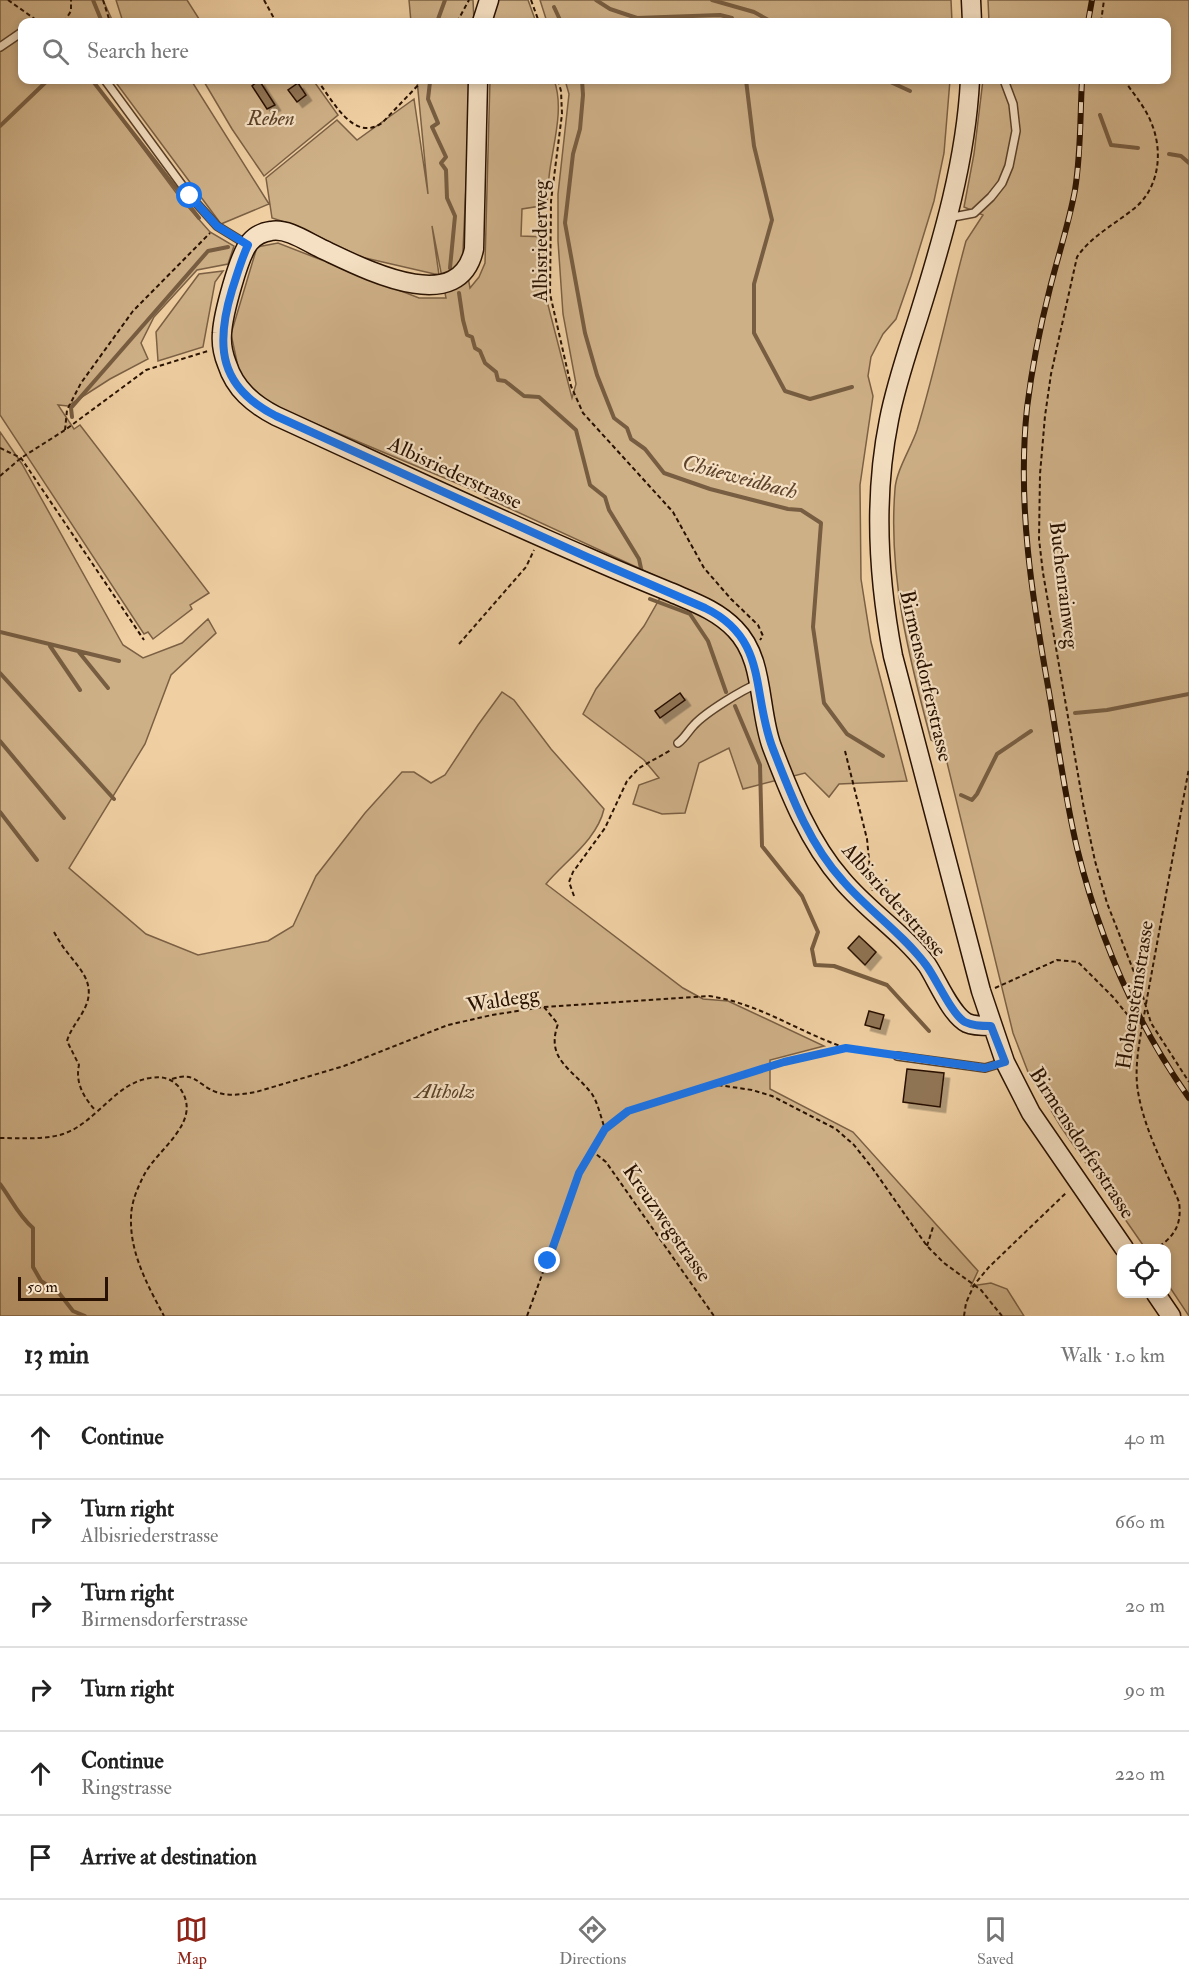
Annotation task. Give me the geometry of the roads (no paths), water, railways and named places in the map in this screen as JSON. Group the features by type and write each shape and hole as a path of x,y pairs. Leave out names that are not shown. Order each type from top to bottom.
{"main road":[{"path":"483,18 489,0"},
{"path":"971,0 972,18"},
{"path":"248,245 265,232 281,231 365,268 402,280 434,286 447,284 458,278 469,264 474,249 478,84"},
{"name":"Birmensdorferstrasse","path":"970,84 961,157 948,218 899,378 889,421 882,463 879,504 880,570 893,656 991,1026 1005,1062 1030,1113 1121,1244"},
{"name":"Albisriederstrasse","path":"248,245 225,313 222,338 227,366 244,394 276,416 539,536 713,611 739,632 750,652 759,683 764,719 772,746 807,828 825,860 843,882 907,942 927,966 960,1018 971,1024 991,1026"},
{"path":"1159,1298 1171,1316"}],"lane":[{"path":"0,47 18,35"},
{"path":"108,84 190,196 217,226 248,245"},
{"path":"948,218 974,213 1002,183 1009,166 1016,131 1013,104 1006,84"},
{"path":"678,743 694,725 745,688 759,683"},
{"path":"897,1056 985,1068 1005,1062"}],"waterway":[{"path":"93,0 100,18"},
{"path":"438,18 445,0"},
{"path":"596,0 610,9 637,18"},
{"path":"712,0 754,12 765,18"},
{"name":"Chüeweidbach","path":"554,7 559,18"},
{"path":"637,18 720,15 732,18"},
{"path":"0,126 44,84"},
{"path":"95,84 199,218"},
{"path":"430,84 428,99 438,123 432,127 446,157 441,163 446,170 447,198 455,216 450,268"},
{"name":"Chüeweidbach","path":"582,84 580,129 573,154 565,223 585,333 597,375 614,418 627,428 631,439 645,449 664,473 710,489 788,509 801,510 821,523 813,627 824,703 847,734 883,756"},
{"path":"746,84 754,146 772,220 754,284 754,333 785,391 810,399 852,387"},
{"path":"895,84 910,91"},
{"path":"1100,115 1111,145 1138,148"},
{"path":"1169,154 1181,156 1189,163"},
{"path":"72,417 71,408 208,251 228,247"},
{"path":"459,293 467,335 472,337 475,348 480,351 485,363 496,372 498,380 505,381 524,396 539,397 576,430 590,485 605,497 609,510 639,559 642,573"},
{"path":"650,599 690,614 708,641 726,692"},
{"path":"0,632 119,661"},
{"path":"50,646 80,690"},
{"path":"78,651 108,688"},
{"path":"0,673 114,799"},
{"path":"1075,713 1107,710 1189,694"},
{"path":"735,706 760,765 762,846 802,896 818,932 812,949 815,965 834,966 887,985 929,1031"},
{"path":"961,795 972,800 997,754 1031,731"},
{"path":"0,741 64,818"},
{"path":"0,812 37,860"},
{"path":"0,1184 19,1213 33,1228 33,1267 41,1281 59,1293 73,1311 85,1316"}],"railway":[{"path":"1089,18 1092,0"},
{"path":"1082,84 1075,190 1043,317 1027,408 1024,480 1028,550 1037,621 1065,790 1086,882 1121,979 1152,1040 1189,1098"}],"park label":[{"name":"Reben","path":"271,118"},
{"name":"Altholz","path":"445,1091"}]}
